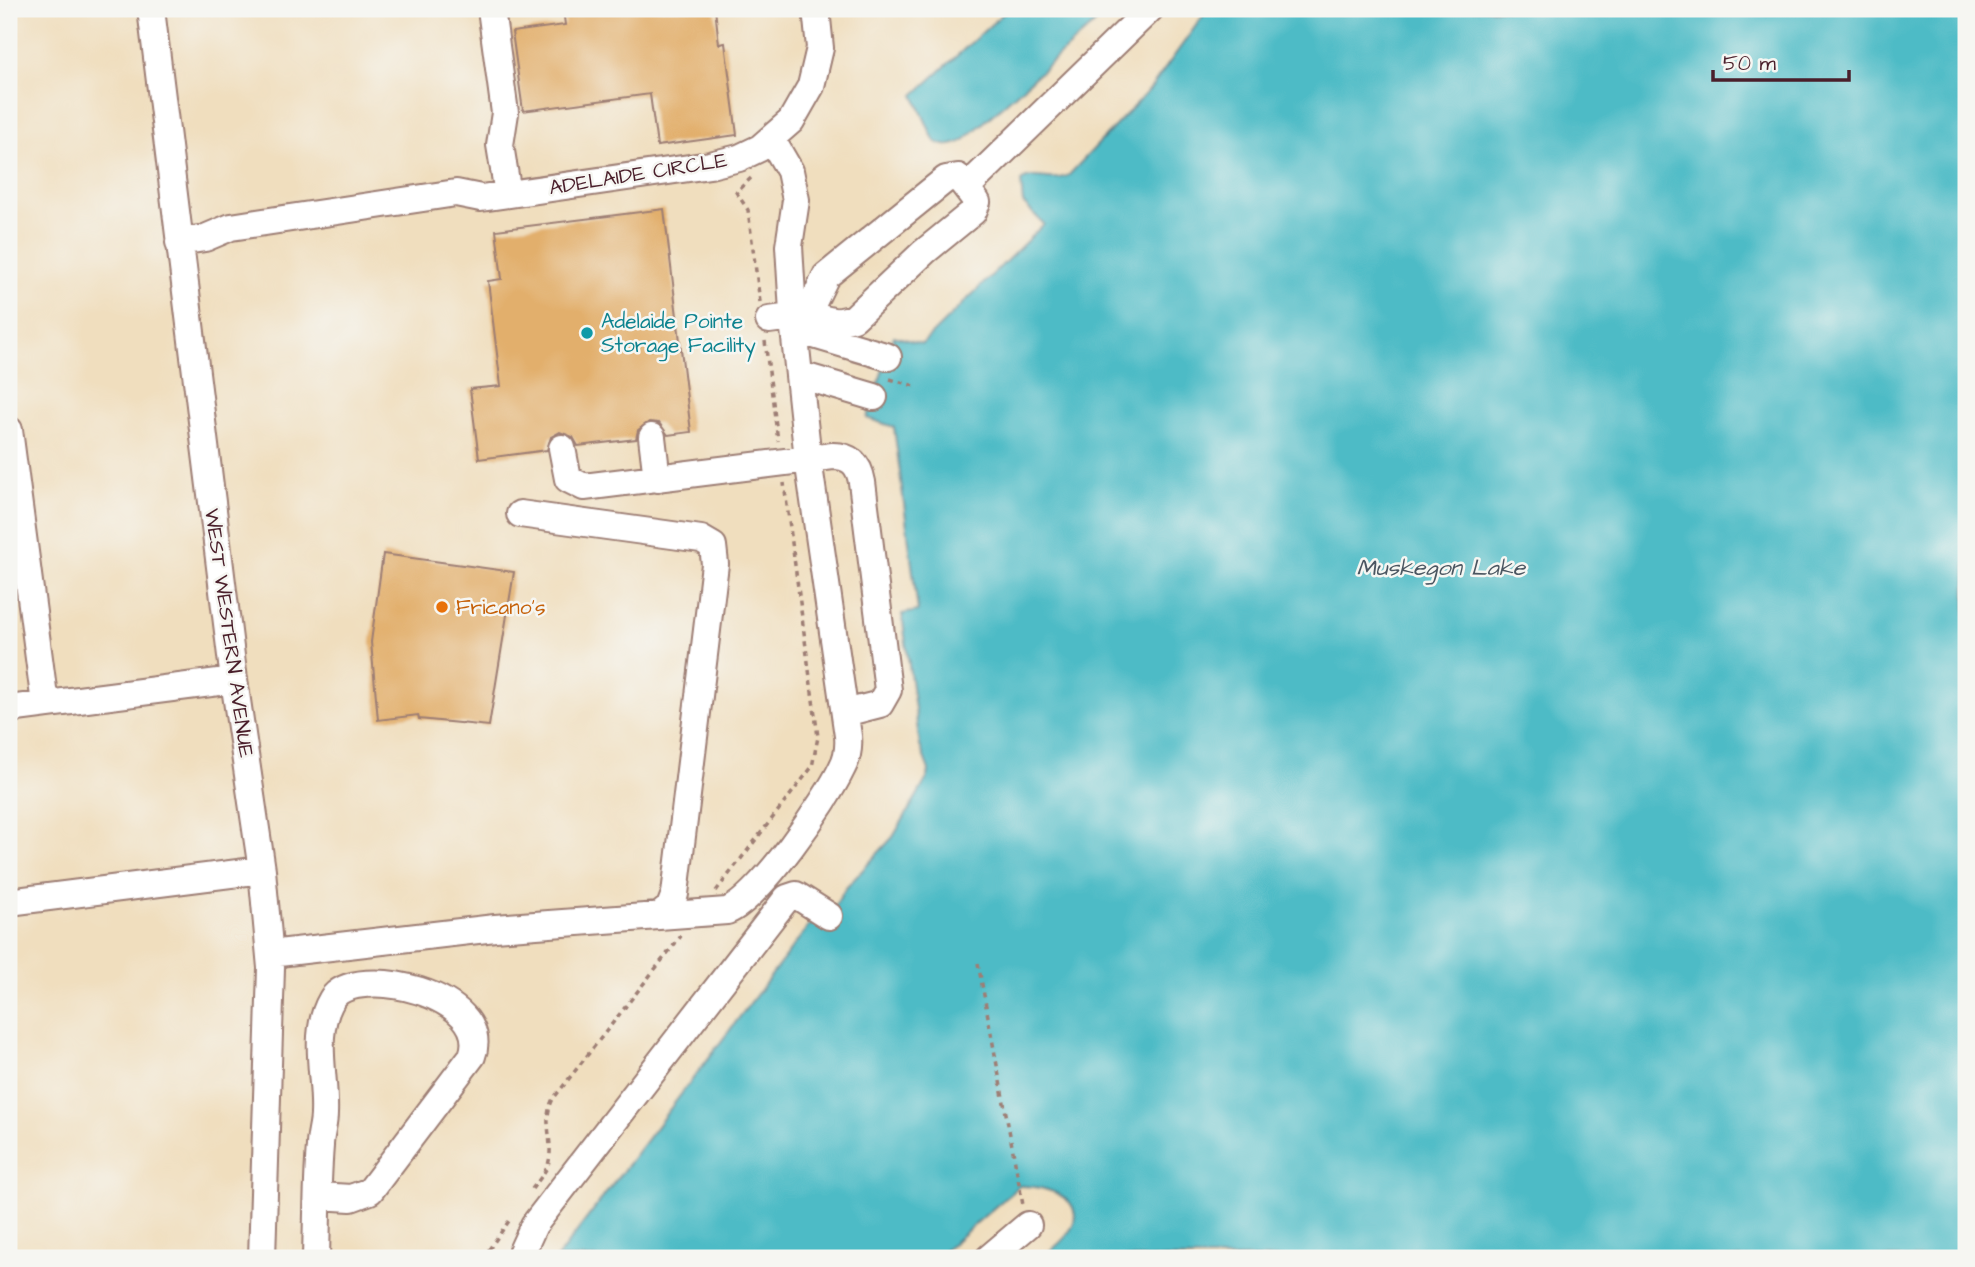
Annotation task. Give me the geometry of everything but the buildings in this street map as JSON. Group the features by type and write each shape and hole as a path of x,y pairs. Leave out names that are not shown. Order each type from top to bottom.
{"street":[{"name":"WEST WESTERN AVENUE","path":"151,9 234,680 262,870 270,954 262,1258"},
{"path":"491,9 505,113 500,145 508,194"},
{"name":"ADELAIDE CIRCLE","path":"179,242 205,239 227,228 244,225 456,193 481,198 724,162 753,152 772,140 797,112 815,75 820,48 816,9"},
{"path":"967,187 1150,9"},
{"path":"270,954 495,928 727,911 742,903 759,887 843,767 849,747 791,320 789,246 796,200 790,171 772,140"},
{"path":"952,176 958,177 967,187 977,202 973,212 924,252 862,313 837,322 791,320 826,276 905,211 952,176"},
{"path":"791,320 881,377"},
{"path":"800,375 881,377"},
{"path":"9,430 44,704"},
{"path":"652,437 657,479"},
{"path":"562,448 566,474 578,486 606,486 808,459 845,457 858,468 888,690 880,704 845,713"},
{"path":"520,514 701,538 713,546 715,564 675,894 670,907 659,916"},
{"path":"9,709 234,680"},
{"path":"9,902 262,870"},
{"path":"519,1258 534,1225 788,898 796,895 829,916"},
{"path":"316,1258 318,1196 320,1145 324,1114 321,1027 332,998 344,988 357,985 416,988 432,994 459,1012 470,1025 475,1045 472,1056 370,1191 351,1198 318,1196"},
{"path":"989,1258 1028,1225"}],"path":[{"path":"881,377 918,387"},
{"path":"978,963 1019,1186"}],"water":[{"path":"1008,9 1111,9 963,141 948,145 938,143 934,140 914,95"},
{"name":"Muskegon Lake","path":"1208,9 1966,9 1966,1258 1042,1258 1067,1235 1074,1223 1075,1212 1071,1204 1053,1192 1019,1186 936,1258 557,1258 817,915 829,916 845,889 893,837 928,777 929,770 920,746 902,614 918,611 894,427 867,418 894,336 922,344 1044,224 1023,203 1021,181 1032,177 1057,178 1069,175 1151,88"}],"place":[{"name":"Adelaide Pointe Storage Facility","path":"587,333"},
{"name":"Fricano's","path":"442,607"}]}
